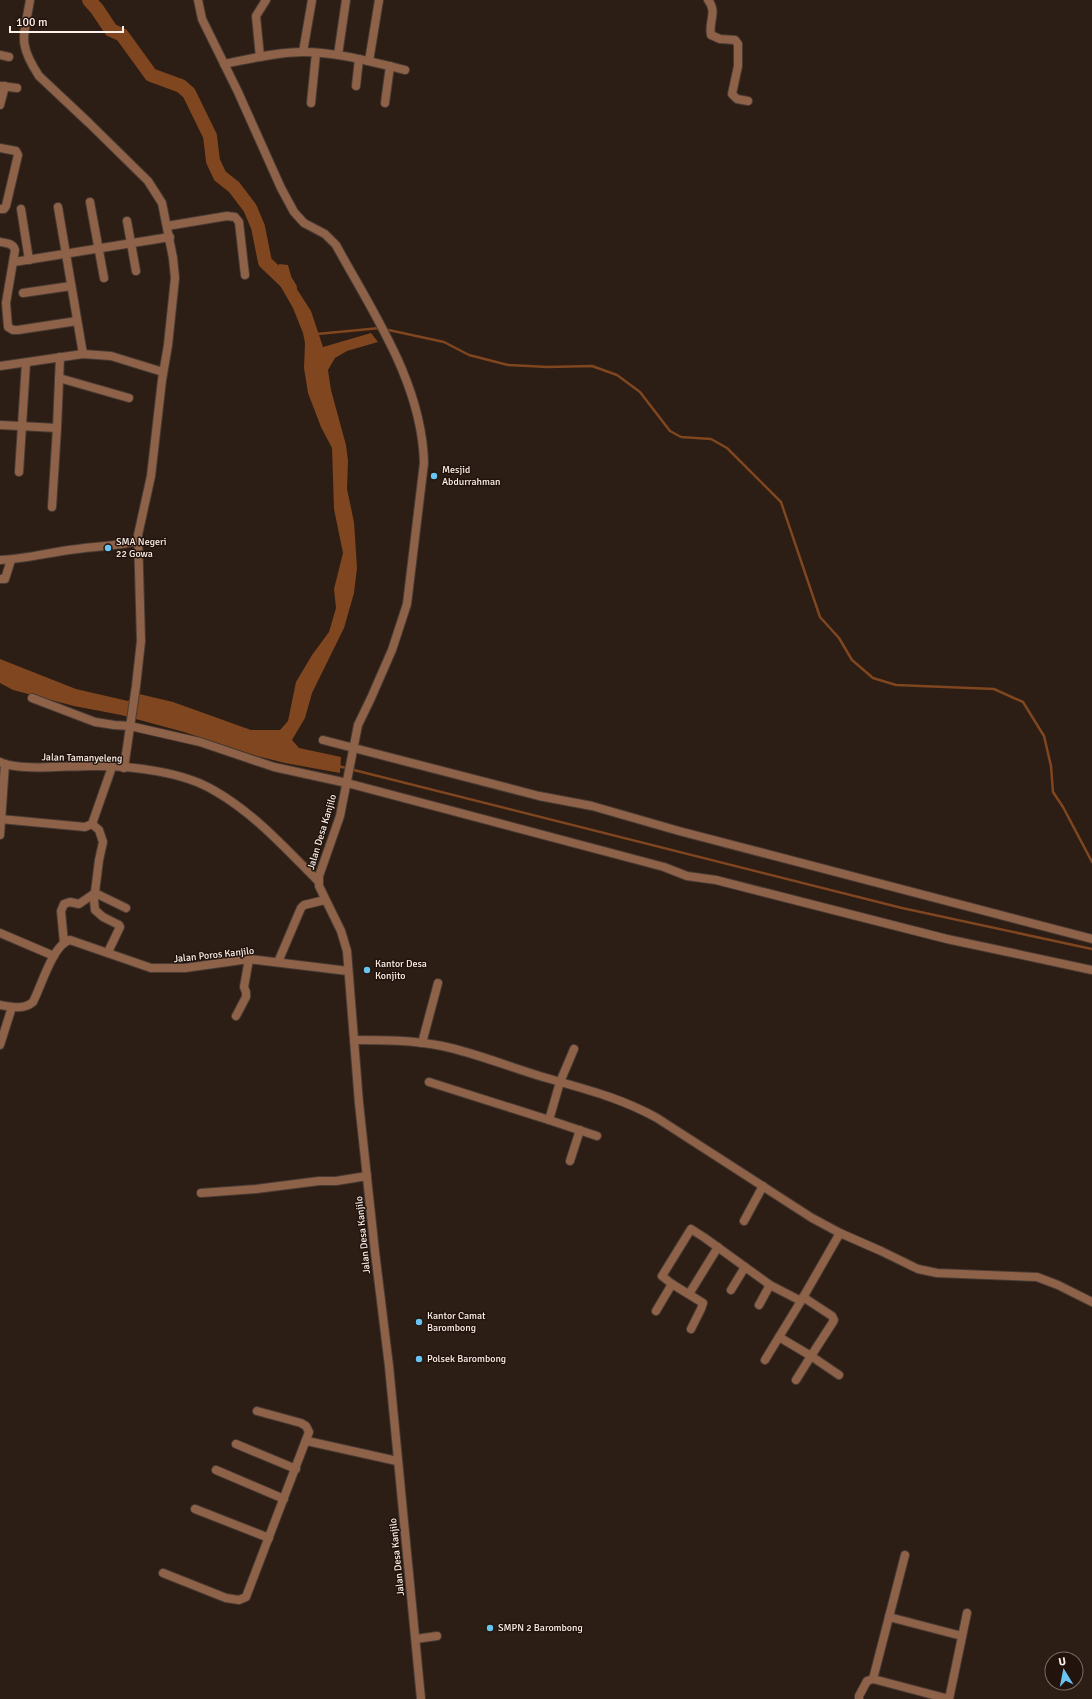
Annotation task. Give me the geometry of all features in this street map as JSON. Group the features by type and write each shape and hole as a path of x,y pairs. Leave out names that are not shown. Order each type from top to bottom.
{"street":[{"path":"30,0 23,37 26,52 32,66 49,86 148,181 162,203 170,237 175,278 153,462 139,529 138,541 141,641 124,768"},
{"name":"Jalan Desa Kanjilo","path":"198,0 202,19 281,188 294,212 304,223 325,234 336,245 390,343 409,383 424,450 424,463 407,604 392,650 374,693 358,724 340,816 318,881 325,900 344,938 347,951 367,1176 389,1366 421,1699"},
{"path":"260,57 256,16 266,0"},
{"path":"303,52 312,0"},
{"path":"338,55 346,0"},
{"path":"369,61 379,0"},
{"path":"708,0 713,11 710,36 720,39 735,40 738,44 738,66 732,94 738,99 748,101"},
{"path":"224,64 260,57 303,52 338,55 405,70"},
{"path":"311,103 316,53"},
{"path":"0,55 9,57"},
{"path":"356,86 359,59"},
{"path":"385,103 390,66"},
{"path":"0,105 2,86 17,88"},
{"path":"0,148 16,151 18,154 6,206 4,209 0,209"},
{"path":"90,202 104,278"},
{"path":"58,207 83,354"},
{"path":"21,209 29,260"},
{"path":"167,226 227,216 235,217 239,222 245,275"},
{"path":"127,221 136,271"},
{"path":"14,262 170,237"},
{"path":"0,242 11,244 15,248 14,262 3,312 7,325 13,330 77,320"},
{"path":"23,294 72,286"},
{"path":"0,366 83,354 111,356 163,372"},
{"path":"52,507 60,357"},
{"path":"19,472 26,363"},
{"path":"59,378 129,398"},
{"path":"0,425 57,428"},
{"path":"0,560 11,560 75,549 120,545 138,541"},
{"path":"0,579 5,579 11,560"},
{"path":"32,698 95,722 114,725 131,723 214,745 274,767 347,781 664,867 686,876 716,880 947,939 1092,970"},
{"path":"323,740 352,750 539,796 592,806 730,845 1092,938"},
{"path":"0,835 2,763"},
{"name":"Jalan Tamanyeleng","path":"2,763 30,767 124,768 166,774 186,779 215,790 254,819 281,843 318,881"},
{"path":"92,824 112,767"},
{"path":"1,819 84,827 92,824"},
{"path":"92,824 99,830 103,842 99,860 94,905 96,911 120,927 108,952"},
{"path":"95,892 126,908"},
{"path":"0,1005 12,1007 29,1005 33,1002 54,956 64,943 61,911 64,904 70,902 79,904 95,892"},
{"path":"278,962 302,906 325,900"},
{"path":"0,933 54,956"},
{"name":"Jalan Poros Kanjilo","path":"64,943 70,940 76,941 125,959 160,969 185,968 249,959 348,971"},
{"path":"236,1016 246,997 244,987 249,959"},
{"path":"422,1042 438,982"},
{"path":"0,1045 12,1007"},
{"path":"354,1040 422,1042 456,1049 613,1097 639,1108 812,1218 840,1233 924,1271 937,1273 1037,1276 1092,1302"},
{"path":"549,1120 560,1082 574,1049"},
{"path":"429,1082 597,1136"},
{"path":"570,1161 580,1130"},
{"path":"201,1193 256,1189 319,1181 336,1182 367,1176"},
{"path":"744,1221 763,1186"},
{"path":"690,1329 703,1304 663,1278 662,1274 689,1231 693,1230 770,1285 802,1299 832,1316 834,1320 796,1380"},
{"path":"765,1360 840,1233"},
{"path":"688,1294 718,1247"},
{"path":"731,1290 745,1267"},
{"path":"656,1311 672,1284"},
{"path":"759,1305 770,1285"},
{"path":"779,1337 839,1375"},
{"path":"163,1573 226,1598 239,1600 246,1597 307,1441 309,1432 306,1426 257,1411"},
{"path":"307,1441 397,1461"},
{"path":"236,1444 296,1469"},
{"path":"216,1470 284,1499"},
{"path":"195,1509 269,1538"},
{"path":"873,1679 905,1555"},
{"path":"860,1699 859,1696 867,1681 873,1679 949,1699 967,1613"},
{"path":"889,1617 962,1636"},
{"path":"416,1639 437,1636"}],"shaded area":[{"path":"279,264 288,265 293,283 311,311 323,347 371,333 378,342 347,351 335,358 328,370 331,390 346,445 348,461 347,489 354,522 357,568 354,593 344,628 312,693 305,718 292,740 299,748 341,757 340,773 285,763 257,756 184,732 121,715 74,706 13,690 0,683 0,659 76,689 128,701 135,693 173,702 251,730 280,730 288,721 296,682 312,655 329,632 336,608 334,589 343,553 334,509 332,448 321,427 308,393 304,368 305,343 303,333 293,308 277,280"}],"waterway":[{"path":"89,0 111,30 122,35 151,75 181,86 189,93 210,136 213,161 220,176 234,187 250,208 258,227 265,262 287,283 290,288"},
{"path":"317,334 380,328"},
{"path":"384,329 444,342 469,355 508,365 548,367 592,366 617,375 640,392 670,431 681,437 711,439 727,448 781,502 820,617 839,638 852,660 873,678 896,685 994,689 1023,702 1044,736 1051,766 1053,792 1063,807 1092,862"},
{"path":"338,766 902,908 1092,949"}],"place":[{"name":"Mesjid Abdurrahman","path":"434,476"},
{"name":"SMA Negeri 22 Gowa","path":"108,548"},
{"name":"Kantor Desa Konjito","path":"367,970"},
{"name":"Kantor Camat Barombong","path":"419,1322"},
{"name":"Polsek Barombong","path":"419,1359"},
{"name":"SMPN 2 Barombong","path":"490,1628"}]}
